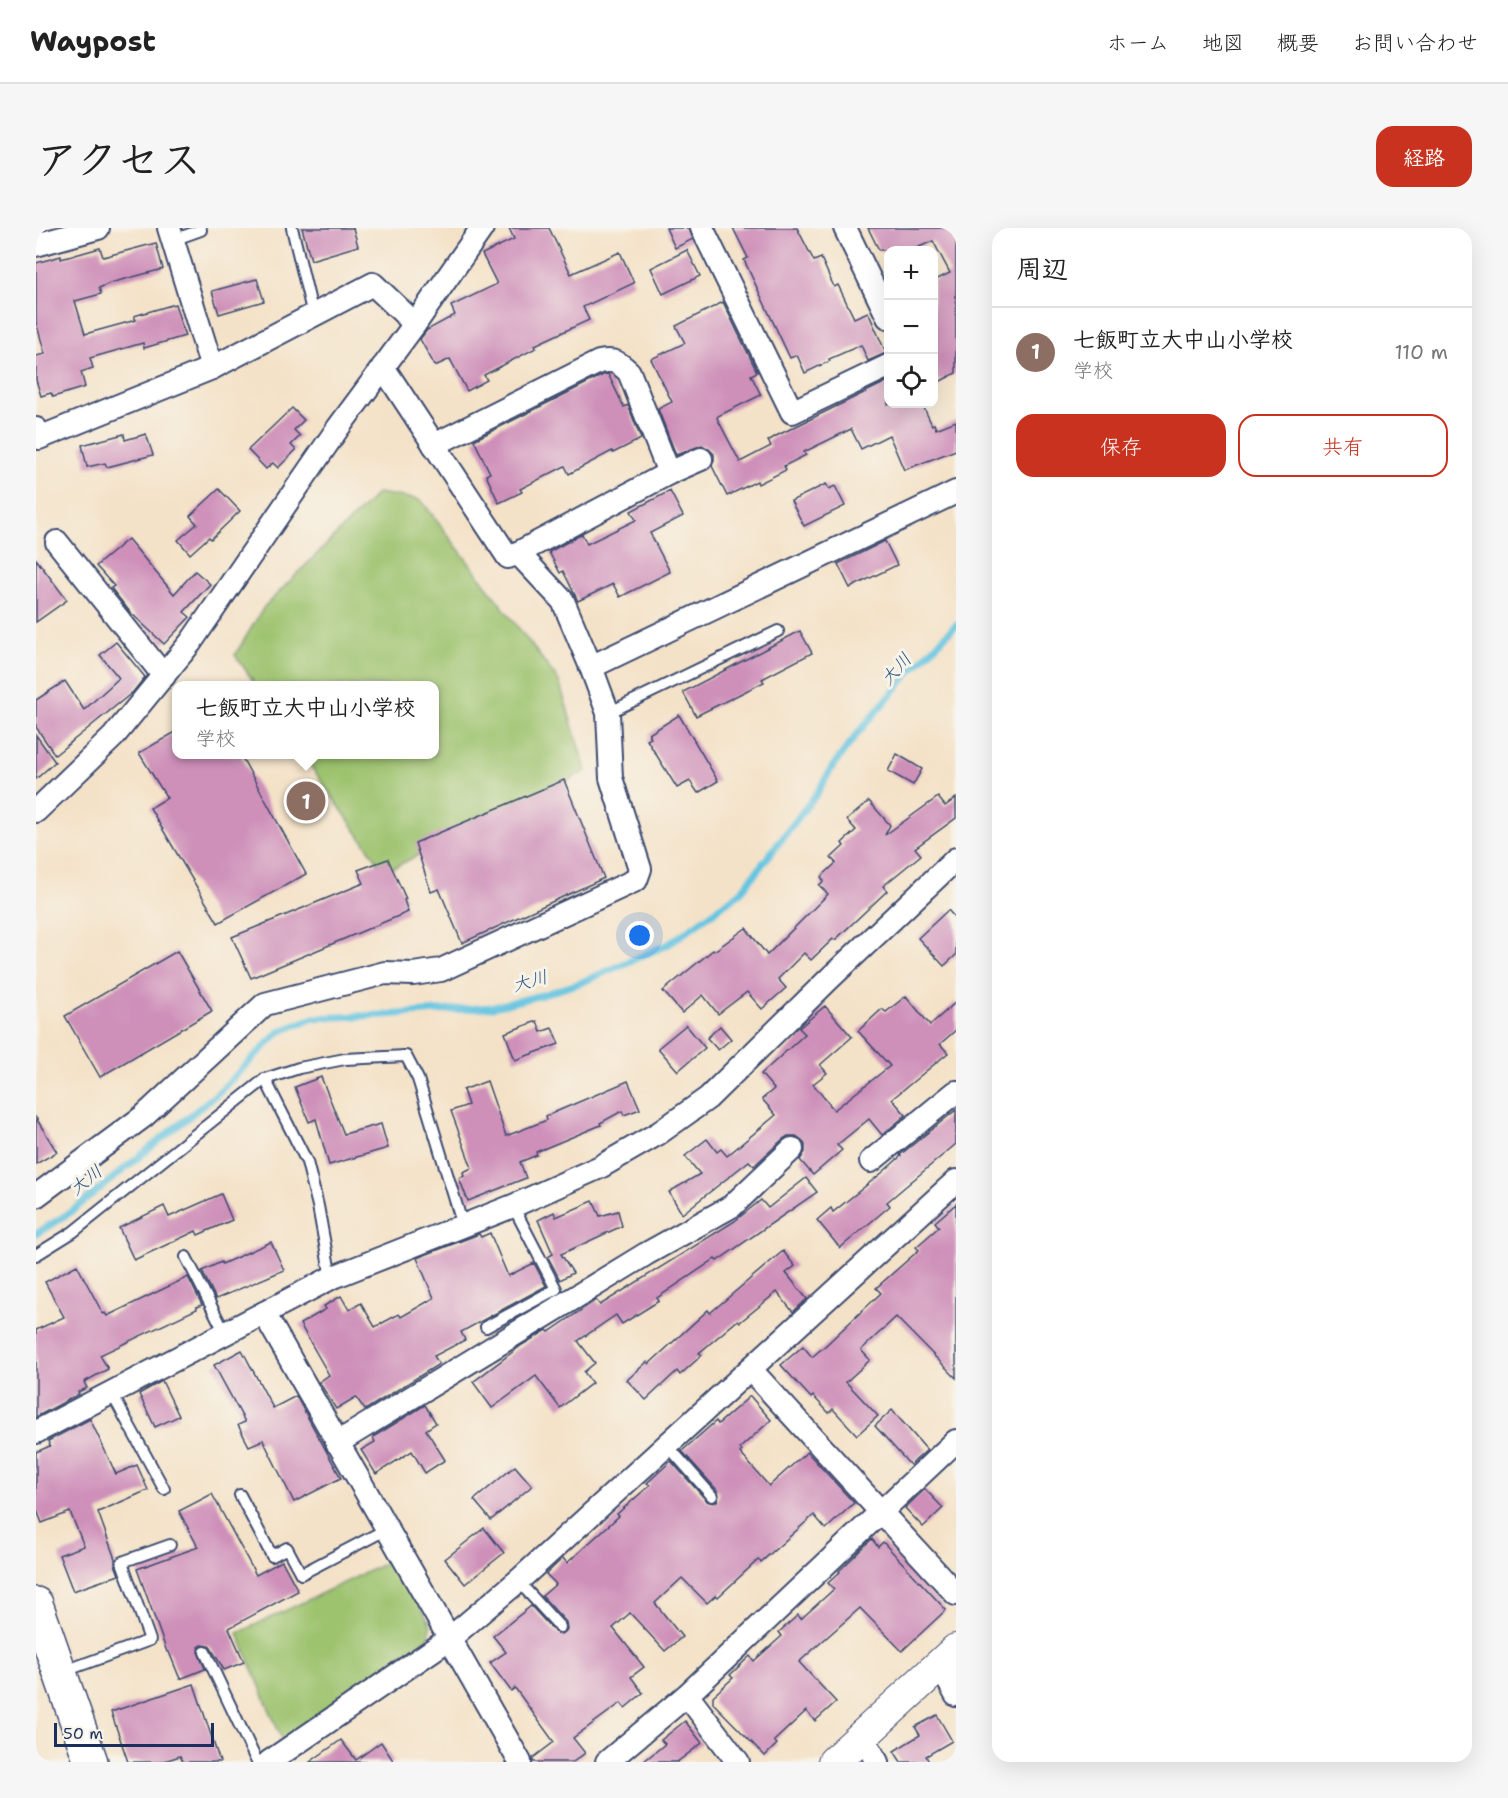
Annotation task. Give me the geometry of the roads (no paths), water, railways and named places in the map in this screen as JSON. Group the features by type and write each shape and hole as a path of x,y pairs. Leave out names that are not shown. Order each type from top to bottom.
{"highway":[{"path":"36,1604 91,1762"}],"main road":[{"path":"834,1762 870,1750 948,1658"}],"street":[{"path":"36,245 98,228"},
{"path":"36,811 113,737 191,642 338,428 482,228"},
{"path":"702,228 792,412 884,368"},
{"path":"845,228 884,310"},
{"path":"171,234 212,368"},
{"path":"36,429 39,438 212,368 373,284 415,324"},
{"path":"434,445 599,362 608,360 618,362 629,372 669,473"},
{"path":"383,367 508,557 700,459"},
{"path":"591,667 956,492"},
{"path":"57,543 164,676"},
{"path":"36,1196 144,1116 265,1004 385,973 413,974 441,970 636,880 640,869 611,778 608,713 563,601 518,553"},
{"path":"36,1432 331,1278 513,1206 600,1167 659,1133 708,1098 956,859"},
{"path":"871,1161 956,1092"},
{"path":"337,1443 646,1254 732,1206 792,1149"},
{"path":"269,1762 449,1639 518,1581 956,1181"},
{"path":"264,1313 520,1762"},
{"path":"750,1369 956,1594"},
{"path":"607,1762 687,1695 956,1441"},
{"path":"948,1658 956,1695"},
{"path":"687,1695 738,1762"}],"lane":[{"path":"171,234 201,230 200,228"},
{"path":"292,228 314,315"},
{"path":"608,713 778,631"},
{"path":"36,1255 73,1232 265,1079 298,1068 345,1059 406,1056 418,1079 463,1226"},
{"path":"265,1079 306,1162 318,1206 331,1278"},
{"path":"486,1327 556,1289 513,1206"},
{"path":"186,1257 225,1333"},
{"path":"111,1392 164,1489"},
{"path":"667,1445 712,1496"},
{"path":"240,1495 272,1556 287,1548 301,1574 387,1529"},
{"path":"60,1672 150,1640 122,1562 170,1545"},
{"path":"518,1581 560,1628"},
{"path":"205,1652 257,1762"}],"waterway":[{"name":"大川","path":"36,1234 71,1212 218,1093 279,1032 313,1018 493,1007 580,983 669,944 741,892 817,793 833,766 858,733 911,671 956,625"}],"place":[{"name":"七飯町立大中山小学校","path":"306,801"}]}
